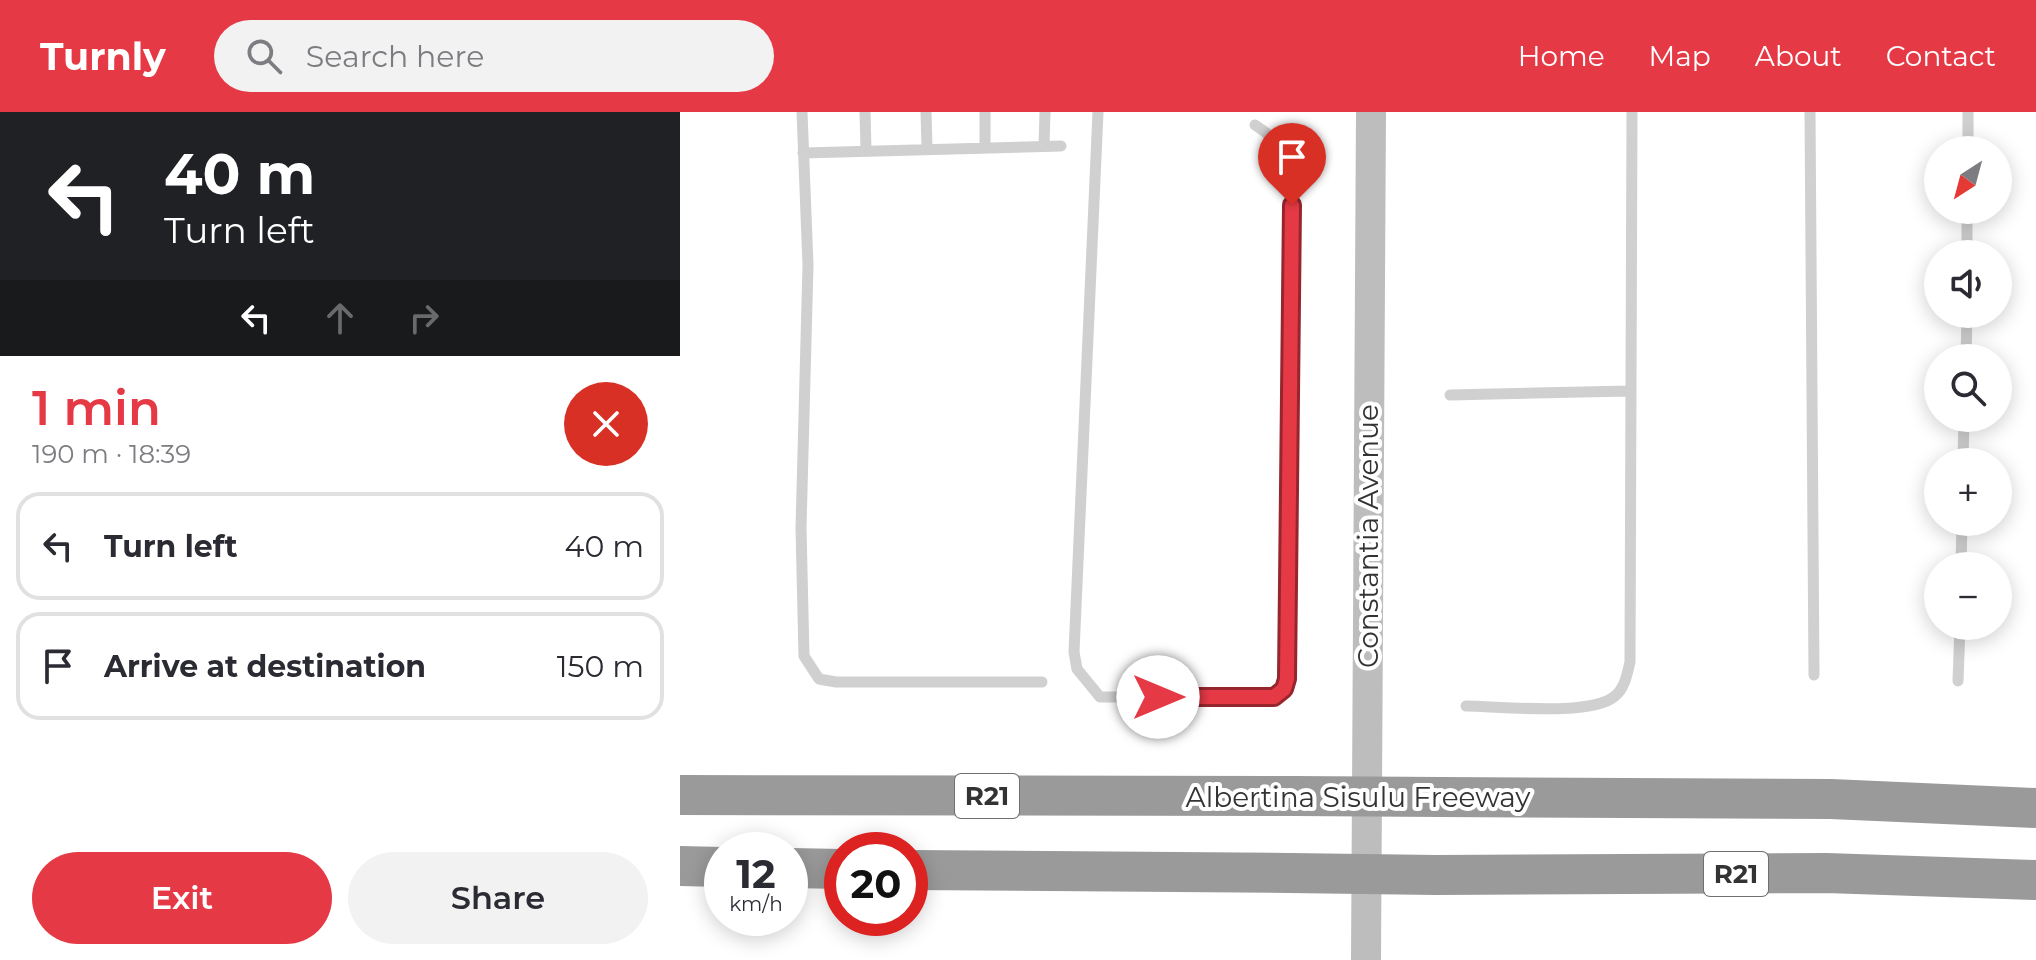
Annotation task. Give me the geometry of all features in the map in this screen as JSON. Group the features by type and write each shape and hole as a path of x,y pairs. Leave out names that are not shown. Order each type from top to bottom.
{"highway":[{"name":"Albertina Sisulu Freeway","path":"680,795 1831,799 2036,808"},
{"path":"680,866 704,867"},
{"name":"R21","path":"928,870 1436,875 1826,873 2036,880"}],"street":[{"name":"Constantia Avenue","path":"1366,960 1371,112"}],"lane":[{"path":"802,112 808,265 801,528 804,656 819,679 836,682 1042,682"},
{"path":"865,112 866,149"},
{"path":"926,112 927,148"},
{"path":"985,112 985,147"},
{"path":"1044,146 1045,112"},
{"path":"1466,706 1597,707 1617,695 1624,684 1630,662 1632,112"},
{"path":"1810,112 1814,675"},
{"path":"1968,112 1968,136"},
{"path":"1098,115 1074,652 1077,669 1100,697 1274,697 1284,689 1287,679 1293,174 1289,156 1278,141 1255,125"},
{"path":"803,153 1061,146"},
{"path":"1450,395 1630,391"},
{"path":"1958,681 1959,640"}],"route":[{"path":"1158,697 1274,697 1284,689 1287,679 1292,205"}]}
